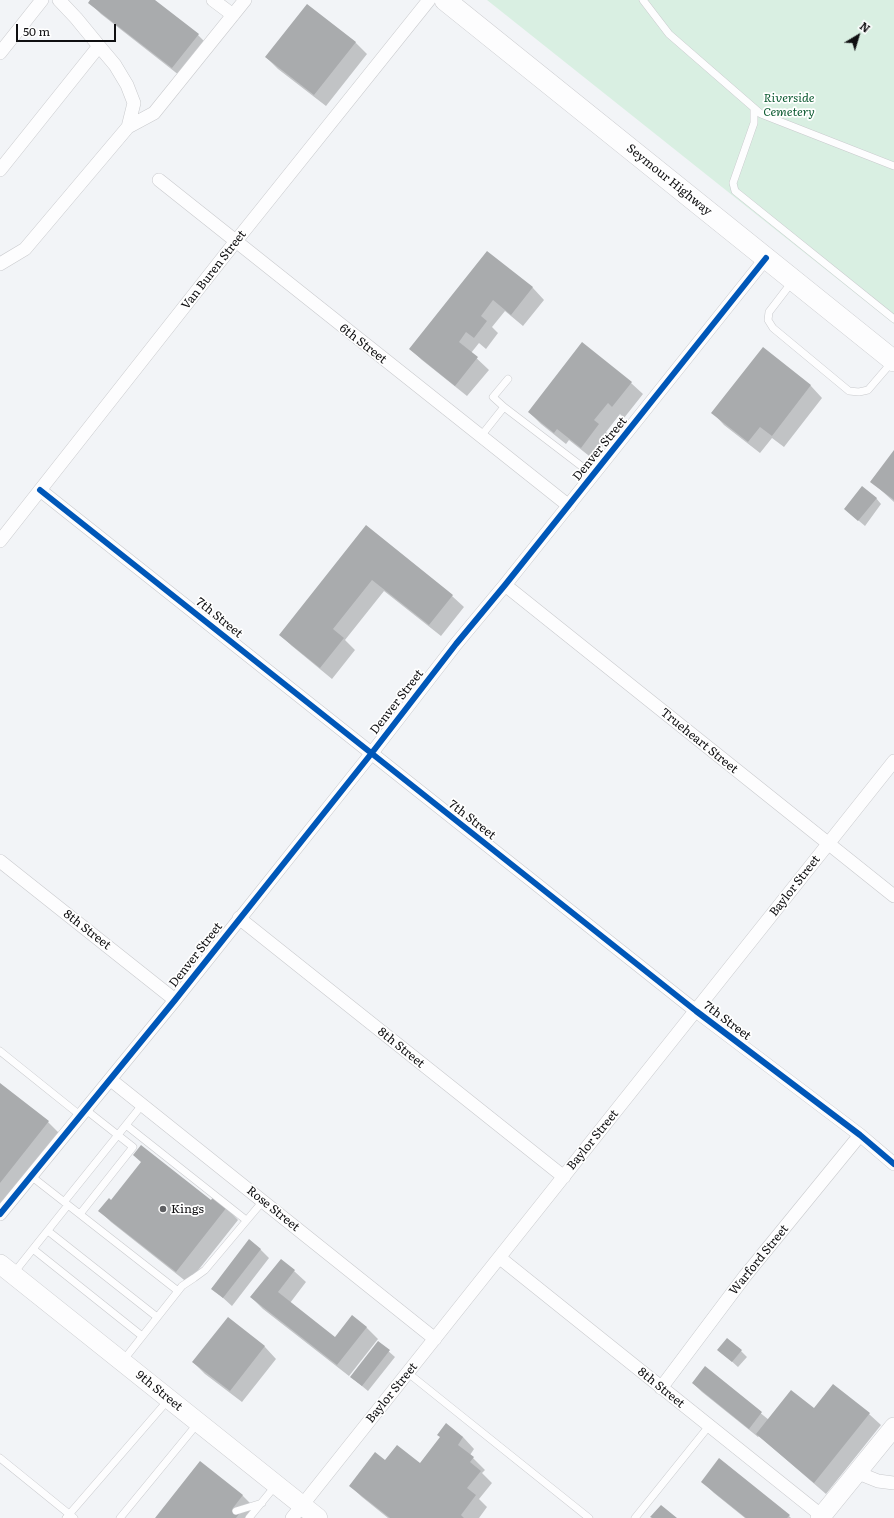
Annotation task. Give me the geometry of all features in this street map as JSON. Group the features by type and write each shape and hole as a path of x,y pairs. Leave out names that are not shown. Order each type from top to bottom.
{"main road":[{"name":"Seymour Highway","path":"453,2 793,280 894,360"}],"street":[{"path":"0,53 42,0"},
{"path":"59,0 115,65 127,85 134,103 128,127"},
{"path":"214,0 232,15"},
{"path":"0,264 25,249 128,127 154,113 245,0"},
{"name":"Van Buren Street","path":"0,541 236,241 430,0"},
{"path":"0,170 99,46"},
{"name":"6th Street","path":"159,180 569,506"},
{"name":"Denver Street","path":"0,1214 175,1000 371,754 456,644 569,506 592,475 766,258"},
{"name":"7th Street","path":"40,490 696,1011 860,1135 894,1164"},
{"name":"Trueheart Street","path":"505,585 894,896"},
{"name":"Baylor Street","path":"297,1512 894,761"},
{"name":"8th Street","path":"0,861 175,1000"},
{"name":"8th Street","path":"239,918 564,1177"},
{"name":"Rose Street","path":"110,1080 435,1339"},
{"name":"Warford Street","path":"661,1388 745,1276 860,1135"},
{"name":"8th Street","path":"500,1258 821,1517"},
{"name":"9th Street","path":"6,1269 276,1485 297,1512 318,1518"},
{"path":"821,1517 894,1427"},
{"path":"858,1473 878,1481 894,1483"}],"lane":[{"path":"643,0 669,34 761,114 894,166"},
{"path":"754,108 754,123 734,183 735,192 894,319"},
{"path":"793,280 769,312 768,320 773,328 849,391 859,392 868,390 894,360"},
{"path":"508,379 493,397 592,475"},
{"path":"481,436 504,407"},
{"path":"0,1051 83,1113 118,1135 133,1147 80,1214"},
{"path":"6,1269 33,1250 66,1204 142,1105"},
{"path":"126,1125 246,1220"},
{"path":"31,1176 178,1291"},
{"path":"122,1362 182,1286 205,1270 263,1201"},
{"path":"48,1231 157,1317"},
{"path":"33,1250 142,1336"},
{"path":"408,1373 589,1518"},
{"path":"0,1458 70,1517 169,1399"},
{"path":"120,1518 199,1423"},
{"path":"635,1518 709,1426"},
{"path":"249,1518 276,1485"},
{"path":"236,1512 262,1503"}],"green space":[{"name":"Riverside Cemetery","path":"487,0 894,0 894,324"}],"building":[{"path":"90,0 155,0 199,34 172,68 88,3"},
{"path":"307,4 356,42 314,95 265,57"},
{"path":"487,251 533,287 511,315 493,300 481,316 487,321 474,338 466,332 459,342 478,357 455,386 409,349"},
{"path":"582,342 632,382 612,407 608,403 594,420 599,424 581,448 557,429 554,433 528,412"},
{"path":"763,347 811,385 772,436 760,427 748,442 711,413"},
{"path":"894,450 894,500 870,482"},
{"path":"862,486 877,498 858,521 844,509"},
{"path":"366,525 453,595 429,625 372,580 333,629 344,638 320,668 279,635"},
{"path":"0,1083 49,1121 0,1183"},
{"name":"Kings","path":"141,1145 211,1200 214,1196 227,1207 176,1272 98,1211 109,1198 111,1200 141,1162 133,1155"},
{"path":"249,1239 261,1249 223,1298 211,1289"},
{"path":"281,1259 295,1270 278,1292 335,1337 352,1315 367,1327 337,1365 250,1297"},
{"path":"228,1317 265,1346 230,1391 192,1362"},
{"path":"727,1338 742,1350 732,1362 717,1350"},
{"path":"378,1341 390,1350 362,1386 350,1377"},
{"path":"705,1366 762,1412 749,1429 692,1383"},
{"path":"833,1384 870,1413 814,1483 756,1434 791,1390 814,1408"},
{"path":"446,1423 463,1437 458,1445 474,1457 470,1462 481,1471 467,1488 476,1495 461,1515 464,1518 390,1518 349,1486 375,1452 385,1460 397,1445 420,1463 440,1437 437,1435"},
{"path":"719,1458 790,1515 787,1518 746,1518 701,1482"},
{"path":"200,1461 243,1495 233,1508 239,1514 236,1518 155,1518"},
{"path":"661,1505 677,1518 650,1517"}],"cycle path":[{"path":"0,1214 175,1000 371,754 456,644 505,585 766,258"},
{"path":"40,490 696,1011 860,1135 894,1164"}],"place":[{"name":"Kings","path":"163,1209"}]}
